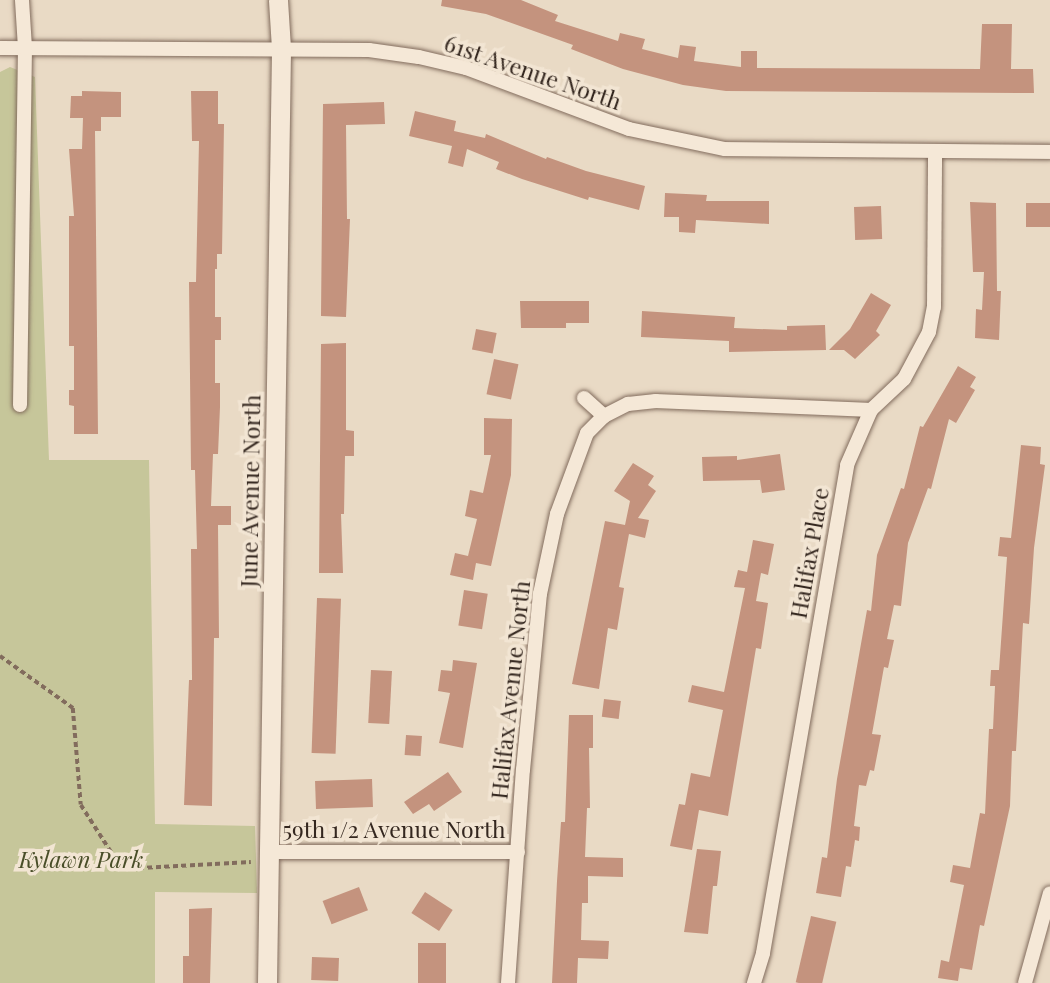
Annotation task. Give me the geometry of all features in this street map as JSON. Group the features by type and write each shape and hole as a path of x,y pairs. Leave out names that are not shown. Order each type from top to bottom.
{"street":[{"path":"20,405 25,48 22,0"},
{"name":"June Avenue North","path":"267,983 281,48 278,0"},
{"name":"61st Avenue North","path":"0,48 369,50 419,57 466,68 629,129 701,145 776,152 1050,152"},
{"name":"Halifax Place","path":"754,983 765,940 847,465 871,410 904,379 929,332 934,307 935,152"},
{"path":"584,398 604,416"},
{"name":"Halifax Avenue North","path":"508,983 540,594 556,513 575,457 587,433 604,416 628,404 656,401 871,410"},
{"name":"59th 1/2 Avenue North","path":"270,855 518,852"},
{"path":"1025,983 1050,893"}],"path":[{"path":"0,656 73,708 80,805 122,869 270,855"}],"green space":[{"name":"Kylawn Park","path":"10,67 35,77 49,460 149,460 155,824 255,826 257,893 155,892 155,983 0,983 0,72"}],"building":[{"path":"442,0 521,0 558,15 555,21 618,41 620,33 645,39 642,49 678,58 680,45 696,47 694,61 741,67 741,51 757,51 757,68 980,69 982,24 1012,24 1011,69 1033,69 1034,93 726,91 683,85 623,69 571,49 573,45 486,14 441,6"},
{"path":"82,91 121,92 121,117 101,117 101,131 95,131 98,434 74,434 74,406 69,405 69,390 74,390 74,346 69,346 69,216 74,216 69,149 82,149 83,118 70,118 71,96 82,96"},
{"path":"191,91 218,91 218,124 224,124 222,254 217,254 215,269 215,317 221,317 221,340 215,340 215,383 220,383 220,407 218,454 213,454 211,506 231,506 231,525 218,525 219,638 214,638 212,806 184,805 189,680 192,680 191,549 197,549 195,470 191,470 189,282 196,282 199,141 192,141"},
{"path":"384,102 385,124 346,125 347,219 350,219 346,317 321,316 323,104"},
{"path":"415,111 456,121 454,131 485,138 486,134 546,159 547,157 586,171 645,186 639,210 589,197 588,200 522,179 496,169 499,162 467,149 463,167 448,163 452,146 409,136"},
{"path":"665,193 707,195 706,201 769,201 769,224 696,220 695,233 679,232 679,217 664,217"},
{"path":"970,202 996,203 997,291 1001,291 999,340 975,338 976,309 982,310 984,272 973,272"},
{"path":"1026,203 1050,203 1050,227 1026,227"},
{"path":"881,206 882,239 855,240 854,207"},
{"path":"871,293 891,305 876,331 880,335 855,359 844,350 829,350 850,329"},
{"path":"520,301 589,301 589,323 566,323 566,328 521,328"},
{"path":"642,311 735,317 734,328 787,330 787,326 825,325 826,350 729,352 729,341 641,337"},
{"path":"476,329 497,333 493,354 472,350"},
{"path":"346,343 346,430 354,431 354,456 345,456 344,514 341,514 343,573 319,573 321,344"},
{"path":"494,359 518,364 511,399 487,394"},
{"path":"958,366 976,377 970,387 975,390 956,423 949,419 931,489 928,488 908,543 901,606 894,605 887,639 894,640 888,668 884,667 872,734 881,735 874,771 870,770 866,786 859,785 854,826 860,827 859,841 855,840 851,867 846,866 841,897 816,893 822,857 827,858 837,779 867,610 871,611 877,555 901,488 904,489 920,426 923,427"},
{"path":"484,418 512,419 511,475 491,566 476,563 473,580 450,575 455,553 468,556 477,519 465,516 470,490 483,493 491,455 484,455"},
{"path":"1021,445 1041,447 1040,464 1045,465 1034,548 1029,624 1023,623 1010,806 984,926 980,925 972,970 960,968 958,981 938,978 941,960 949,962 964,885 950,882 953,865 970,868 980,813 985,814 989,729 993,729 995,686 990,686 991,670 999,670 1007,557 998,556 1000,537 1011,538"},
{"path":"780,454 785,490 762,493 760,480 703,481 702,457 737,456 737,460"},
{"path":"633,463 654,476 648,485 656,491 638,518 649,520 645,538 629,534 619,587 624,588 617,630 608,628 599,689 572,684 605,521 625,525 630,501 614,491"},
{"path":"753,540 774,544 768,575 761,573 756,601 768,603 761,649 756,648 728,816 699,810 692,850 670,846 679,804 685,805 691,773 710,777 723,710 688,702 692,685 724,692 745,588 734,587 738,570 747,572"},
{"path":"464,590 488,594 482,629 458,626"},
{"path":"317,598 341,599 336,754 312,753"},
{"path":"453,660 477,663 463,748 439,743 450,693 438,691 441,670 452,671"},
{"path":"371,670 392,671 389,724 368,723"},
{"path":"604,699 621,701 619,719 602,717"},
{"path":"569,715 593,715 593,748 589,748 590,808 587,808 585,857 623,858 623,877 588,876 588,903 582,903 581,940 609,941 608,959 578,958 577,983 552,983 561,822 565,822"},
{"path":"406,735 422,736 421,756 405,755"},
{"path":"448,772 462,792 434,811 429,804 413,814 404,802"},
{"path":"372,779 373,807 316,809 315,781"},
{"path":"697,849 721,851 717,886 713,886 708,934 684,932"},
{"path":"359,887 368,910 332,924 323,901"},
{"path":"425,892 453,910 439,931 411,913"},
{"path":"212,908 210,983 183,983 183,956 189,956 189,909"},
{"path":"811,916 836,922 822,983 796,982"},
{"path":"418,943 446,943 446,983 418,983"},
{"path":"312,957 339,958 338,981 311,980"}]}
